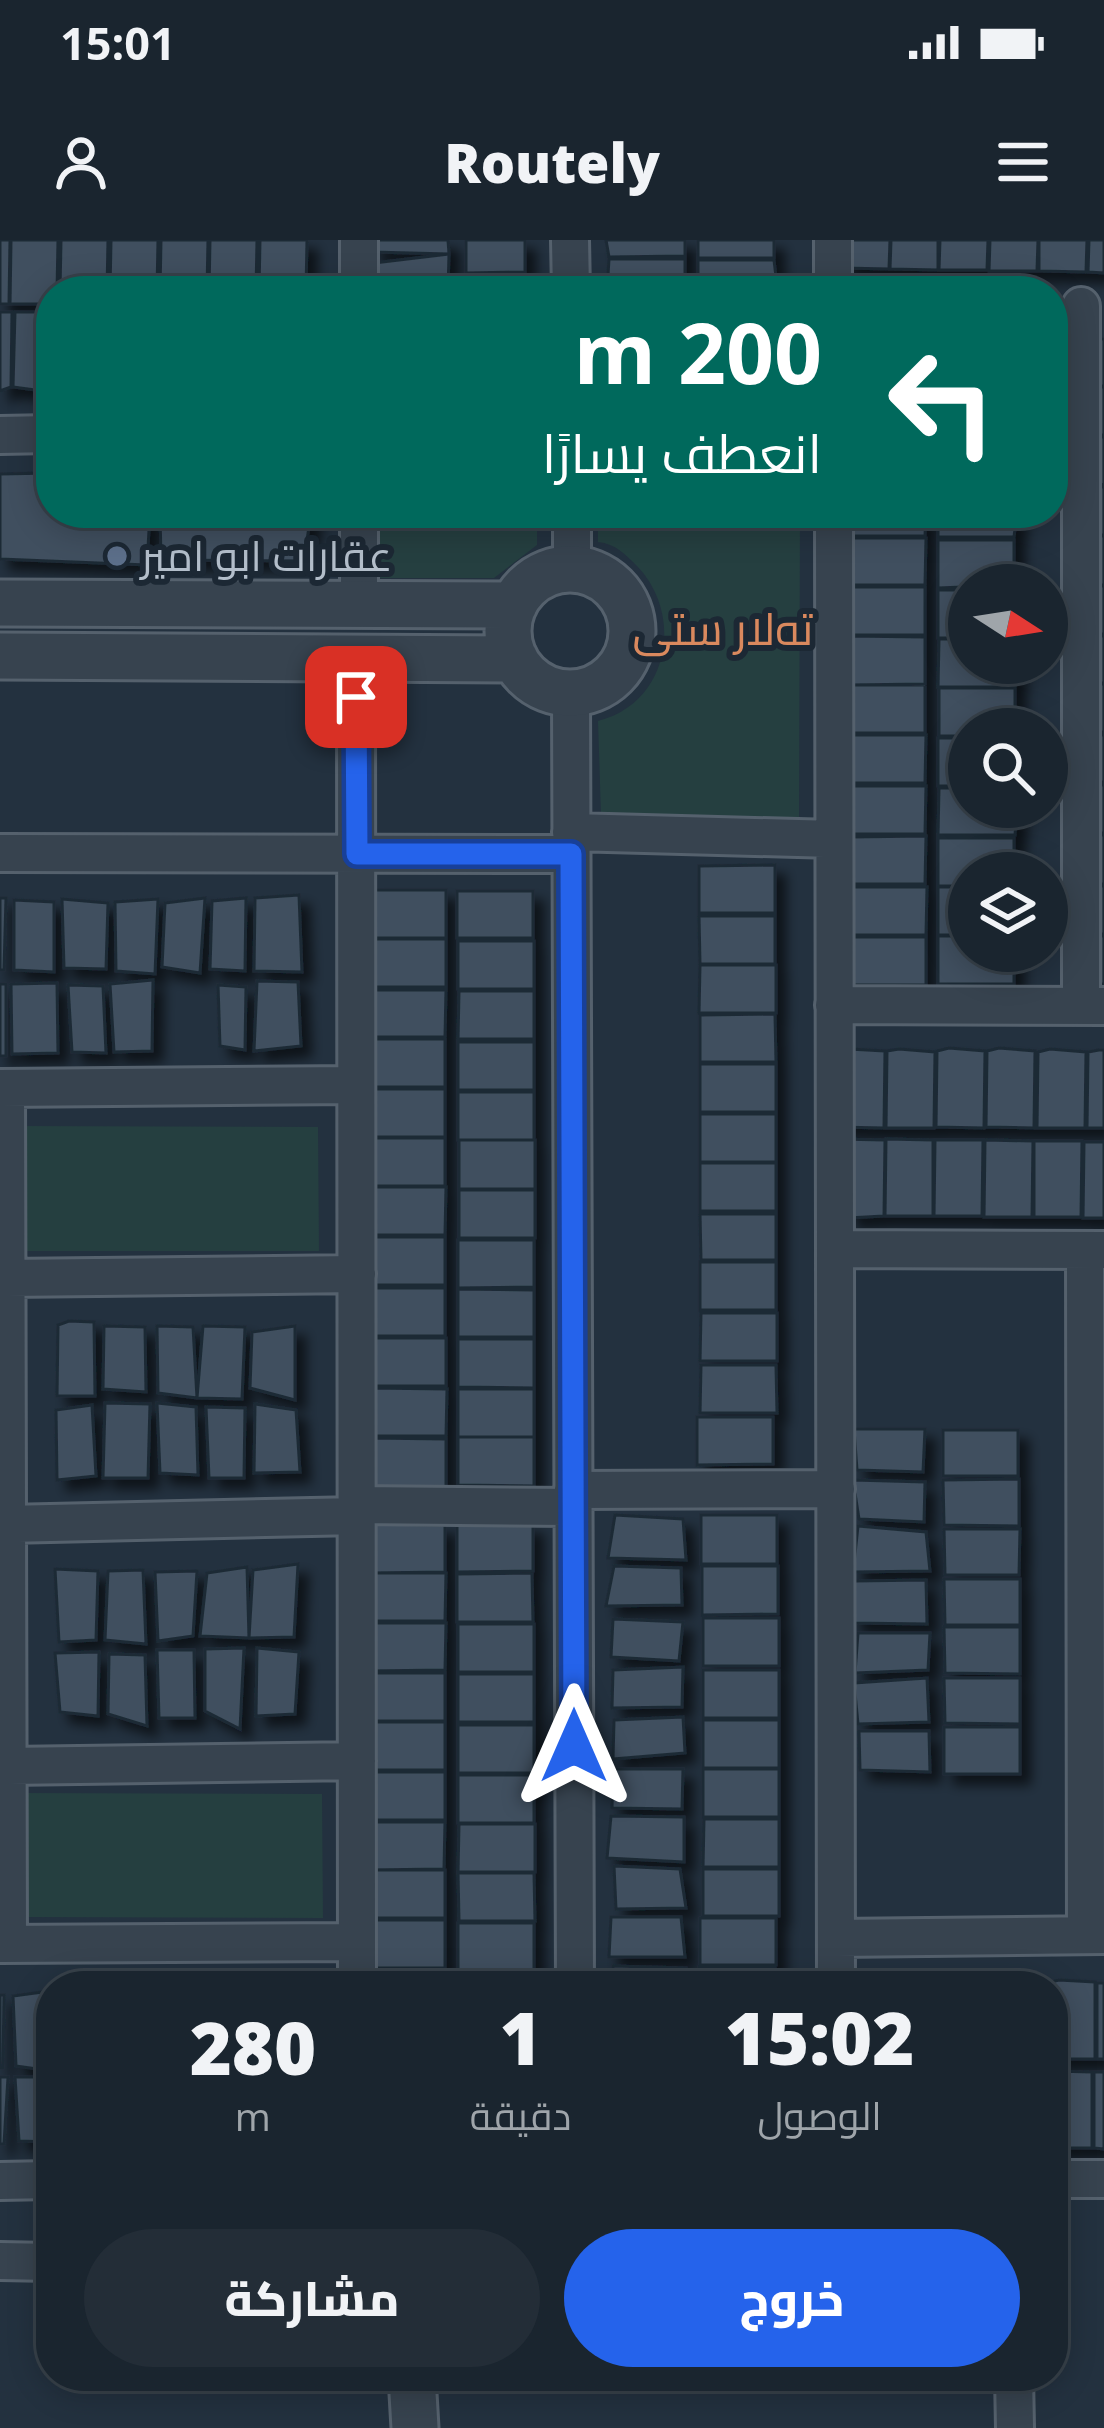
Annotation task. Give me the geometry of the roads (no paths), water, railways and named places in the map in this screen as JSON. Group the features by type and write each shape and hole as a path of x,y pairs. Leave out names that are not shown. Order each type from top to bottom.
{"street":[{"path":"359,240 359,276"},
{"path":"571,240 571,276"},
{"path":"833,240 833,276"},
{"path":"834,1005 1093,1006 1080,306"},
{"path":"0,435 36,434"},
{"path":"359,528 359,604"},
{"path":"572,528 572,569"},
{"path":"834,528 836,1971"},
{"path":"572,569 600,576 616,588 633,625 624,664 610,680 571,694 532,680 515,659 508,625 514,605 541,576 572,569"},
{"path":"0,602 514,605"},
{"path":"0,656 515,659"},
{"path":"356,658 357,1971"},
{"path":"571,694 575,1971"},
{"path":"0,854 357,854 571,843 834,839"},
{"path":"356,1084 3,1088 8,1766 4,1944 357,1942"},
{"path":"835,1249 1095,1250 1095,1935 836,1938"},
{"path":"7,1277 356,1274"},
{"path":"7,1524 836,1489"},
{"path":"8,1766 357,1761"},
{"path":"1068,2179 1104,2179"},
{"path":"0,2181 36,2180"},
{"path":"0,2261 36,2262"},
{"path":"413,2391 416,2428"},
{"path":"1014,2391 1015,2428"}],"place":[{"name":"عقارات ابو امير","path":"117,556"}],"district":[{"name":"ته‌لار ستی","path":"723,629"}]}
